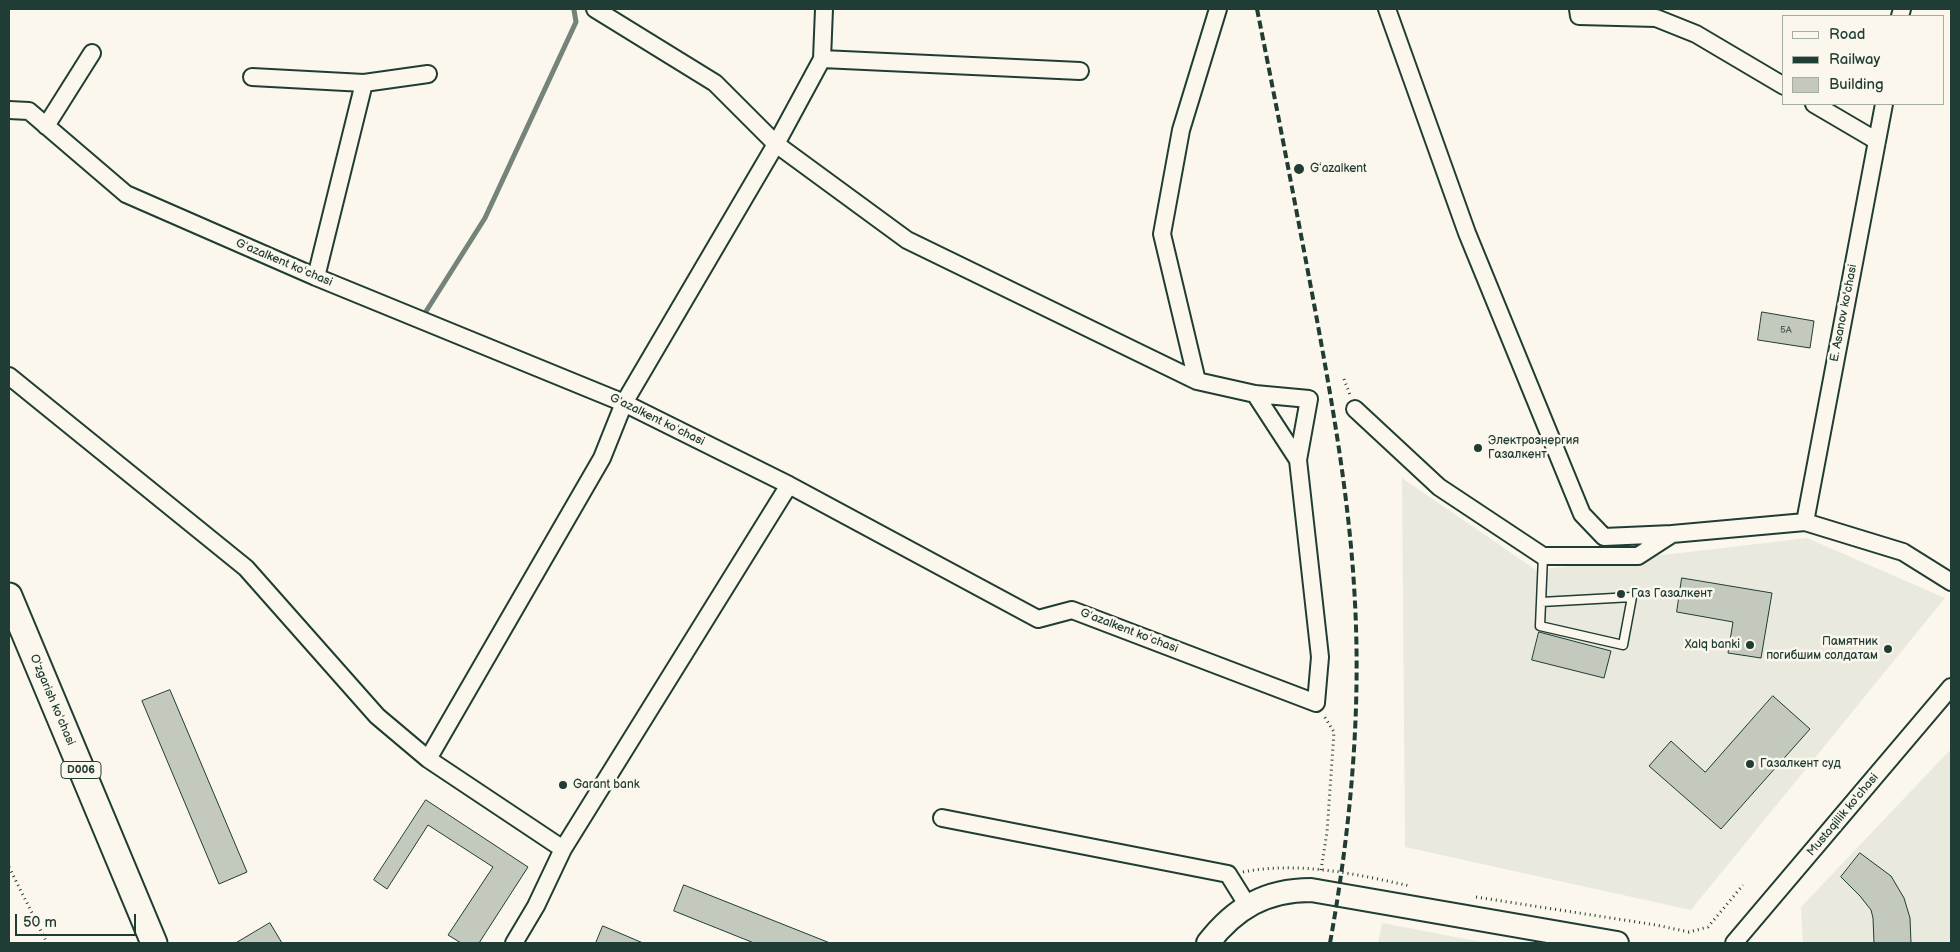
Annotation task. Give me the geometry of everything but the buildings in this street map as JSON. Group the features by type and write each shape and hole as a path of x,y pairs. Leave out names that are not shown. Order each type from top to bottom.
{"main road":[{"name":"Oʻzgarish koʻchasi","path":"9,596 154,943"},
{"name":"Oʻzgarish koʻchasi","path":"9,624 142,943"},
{"path":"1208,943 1224,924 1264,897 1283,891 1321,890 1617,943"}],"street":[{"path":"595,9 715,84 776,144 907,240 1196,381 1254,394 1309,399 1298,460 1320,657 1316,702"},
{"path":"428,759 602,458 624,403 776,144 822,58 824,9"},
{"path":"1196,381 1162,234 1182,130 1218,9"},
{"path":"1387,9 1466,233 1582,514 1604,537 1672,534 1805,522 1902,552 1951,582"},
{"path":"1578,9 1579,16 1656,18 1696,34 1782,85"},
{"path":"46,126 92,53"},
{"path":"822,58 1080,71"},
{"path":"252,77 364,83 428,74"},
{"path":"316,277 364,83"},
{"path":"1816,105 1877,141"},
{"name":"E. Asanov ko'chasi","path":"1805,522 1884,105"},
{"name":"Gʻazalkent koʻchasi","path":"9,110 29,111 126,194 316,277 624,403 789,484 1038,619 1072,610 1316,702"},
{"path":"9,376 246,568 377,716 428,759 564,849"},
{"path":"1254,394 1298,460"},
{"path":"1356,410 1439,487 1543,556 1638,556 1672,534"},
{"path":"514,943 536,906 564,849 789,484"},
{"name":"Mustaqillik ko'chasi","path":"1734,943 1951,687"},
{"path":"942,818 1228,874 1248,906"}],"lane":[{"path":"1541,602 1632,598 1622,645 1540,626 1541,602 1543,556"}],"path":[{"path":"1316,702 1334,732 1327,832 1321,870"},
{"path":"9,867 47,943"},
{"path":"1228,874 1254,870 1321,870 1356,874 1412,886"},
{"path":"1468,896 1656,925 1689,932 1708,927 1743,885"}],"shaded area":[{"path":"1402,478 1536,570 1807,538 1945,598 1691,910 1405,847"},
{"path":"1951,749 1951,943 1803,943 1801,907"},
{"path":"1382,923 1487,943 1378,943"}],"waterway":[{"path":"425,313 485,218 576,22 574,10"}],"railway":[{"path":"1257,9 1326,370 1349,525 1355,603 1355,731 1348,817 1330,943"}],"place":[{"name":"Gʻazalkent","path":"1299,169"},
{"name":"Электроэнергия Газалкент","path":"1478,448"},
{"name":"Газ Газалкент","path":"1621,594"},
{"name":"Xalq banki","path":"1750,645"},
{"name":"Памятник погибшим солдатам","path":"1888,649"},
{"name":"Газалкент суд","path":"1750,764"},
{"name":"Garant bank","path":"563,785"}]}
